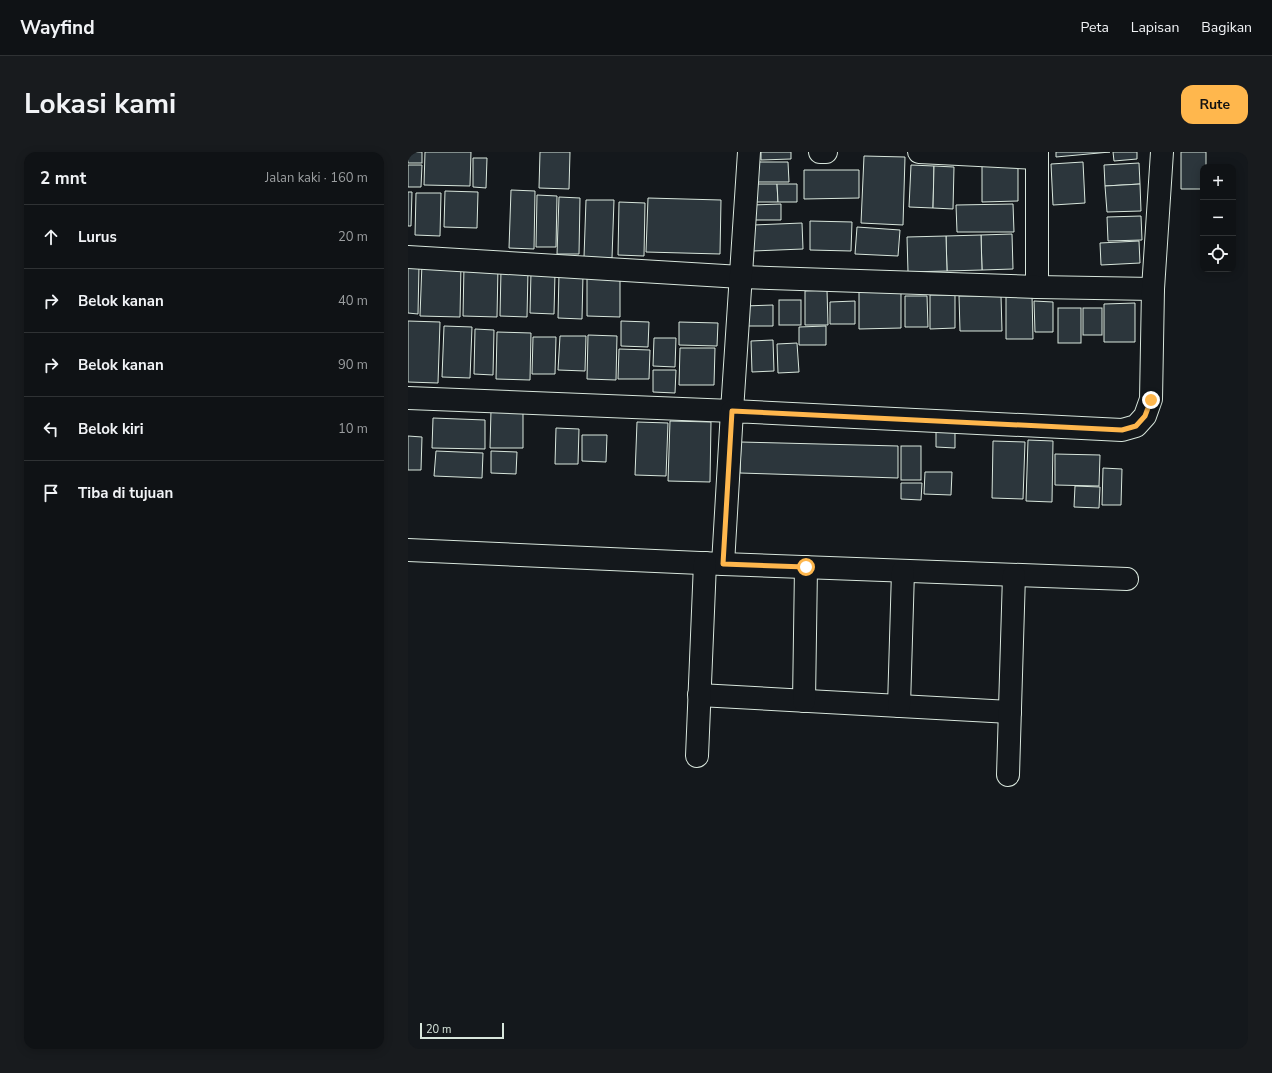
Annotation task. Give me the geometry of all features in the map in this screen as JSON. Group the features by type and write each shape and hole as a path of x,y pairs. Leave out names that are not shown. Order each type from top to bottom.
{"street":[{"path":"696,756 699,695 732,411 749,152"},
{"path":"820,152 826,152"},
{"path":"919,152 1037,155 1037,287"},
{"path":"408,398 732,411 1122,430 1136,426 1145,416 1151,400 1153,289 1162,152"},
{"path":"408,257 741,277 1037,287 1153,289"},
{"path":"408,550 714,564 1127,579"},
{"path":"804,701 806,567"},
{"path":"899,706 903,570"},
{"path":"1008,775 1014,575"},
{"path":"699,695 1010,712"}],"building":[{"path":"408,152 422,152 422,163 408,163"},
{"path":"425,152 471,152 470,186 424,185"},
{"path":"540,152 570,152 569,189 539,188"},
{"path":"761,152 791,152 791,159 761,160"},
{"path":"1056,152 1110,152 1056,157"},
{"path":"1113,152 1137,152 1137,159 1114,161"},
{"path":"1181,152 1206,152 1206,164 1200,164 1200,189 1181,189"},
{"path":"864,156 905,157 903,225 861,223"},
{"path":"473,158 487,158 486,188 473,187"},
{"path":"754,162 788,162 789,182 754,182"},
{"path":"1083,162 1085,203 1053,205 1051,164"},
{"path":"1139,163 1140,184 1105,186 1104,165"},
{"path":"408,165 422,165 421,187 408,187"},
{"path":"911,165 934,166 933,208 909,207"},
{"path":"982,165 1018,165 1018,201 982,202"},
{"path":"934,166 954,167 953,209 933,208"},
{"path":"804,170 859,170 859,198 804,199"},
{"path":"753,184 777,184 778,202 752,202"},
{"path":"777,184 797,184 797,202 778,202"},
{"path":"1140,184 1141,211 1107,212 1105,186"},
{"path":"511,190 535,191 534,249 509,248"},
{"path":"445,191 478,192 477,228 444,227"},
{"path":"408,192 412,192 411,226 408,226"},
{"path":"416,193 441,193 440,236 415,235"},
{"path":"537,195 557,196 556,247 536,247"},
{"path":"559,197 580,198 579,254 557,254"},
{"path":"648,198 721,200 720,254 646,252"},
{"path":"586,200 614,200 612,258 584,257"},
{"path":"619,202 645,203 644,256 618,255"},
{"path":"781,204 781,220 752,220 752,205"},
{"path":"1013,204 1014,232 957,232 956,205"},
{"path":"1141,216 1142,240 1108,241 1107,217"},
{"path":"810,221 852,222 851,251 810,250"},
{"path":"802,223 803,249 753,251 753,225"},
{"path":"857,227 900,230 898,256 855,254"},
{"path":"1012,234 1013,269 982,270 981,235"},
{"path":"981,235 982,270 947,271 946,236"},
{"path":"946,236 947,271 908,272 907,237"},
{"path":"1139,241 1140,263 1101,265 1100,243"},
{"path":"422,263 461,264 460,317 420,316"},
{"path":"408,266 419,266 418,314 408,313"},
{"path":"464,266 498,267 497,317 463,316"},
{"path":"501,270 528,271 527,317 500,316"},
{"path":"531,272 555,273 554,314 530,313"},
{"path":"559,273 583,274 582,319 558,318"},
{"path":"587,273 620,274 620,317 587,316"},
{"path":"827,290 828,325 805,325 805,291"},
{"path":"859,291 901,291 901,328 859,329"},
{"path":"930,295 955,295 955,328 930,329"},
{"path":"1006,295 1032,295 1033,339 1006,339"},
{"path":"905,296 927,296 928,327 905,327"},
{"path":"959,296 1001,296 1002,331 960,331"},
{"path":"779,300 801,300 801,325 779,325"},
{"path":"855,301 855,324 830,324 830,302"},
{"path":"1034,301 1053,302 1053,332 1035,332"},
{"path":"1135,303 1135,342 1104,342 1104,304"},
{"path":"773,305 773,326 744,326 744,306"},
{"path":"1058,308 1081,308 1081,343 1058,343"},
{"path":"1083,308 1102,308 1102,335 1083,335"},
{"path":"408,321 440,322 438,383 408,382"},
{"path":"621,321 649,322 648,347 621,346"},
{"path":"679,322 718,323 717,346 679,345"},
{"path":"444,326 472,327 470,378 442,377"},
{"path":"826,326 826,345 799,345 799,327"},
{"path":"475,329 494,330 493,375 474,374"},
{"path":"497,332 531,333 530,380 496,379"},
{"path":"588,335 617,336 616,380 587,379"},
{"path":"560,336 586,336 585,371 558,370"},
{"path":"533,337 556,337 555,374 532,374"},
{"path":"654,338 676,338 675,367 653,366"},
{"path":"773,340 774,371 752,372 751,341"},
{"path":"797,343 799,372 778,373 777,344"},
{"path":"680,348 715,348 714,385 679,385"},
{"path":"619,349 650,350 649,379 618,379"},
{"path":"653,370 676,370 675,393 653,392"},
{"path":"491,410 523,411 523,448 490,448"},
{"path":"433,418 485,420 485,449 432,448"},
{"path":"670,421 711,422 710,482 668,481"},
{"path":"637,422 668,423 666,476 635,475"},
{"path":"936,427 955,428 955,448 936,447"},
{"path":"556,428 579,429 578,464 555,464"},
{"path":"582,435 607,435 606,462 582,461"},
{"path":"408,436 422,437 421,470 408,470"},
{"path":"1028,440 1053,441 1052,502 1026,501"},
{"path":"993,441 1025,442 1023,499 992,498"},
{"path":"741,442 898,446 898,478 740,473"},
{"path":"901,446 921,446 921,480 901,480"},
{"path":"436,451 483,453 482,478 434,476"},
{"path":"491,451 517,452 516,474 491,473"},
{"path":"1055,454 1100,455 1099,486 1055,485"},
{"path":"1103,468 1122,469 1121,505 1102,505"},
{"path":"925,472 952,472 951,495 924,494"},
{"path":"901,483 922,483 921,500 901,499"},
{"path":"1075,486 1100,487 1099,508 1074,507"}],"route":[{"path":"806,567 723,564 732,411 1122,430 1136,426 1145,416 1151,400"}]}
